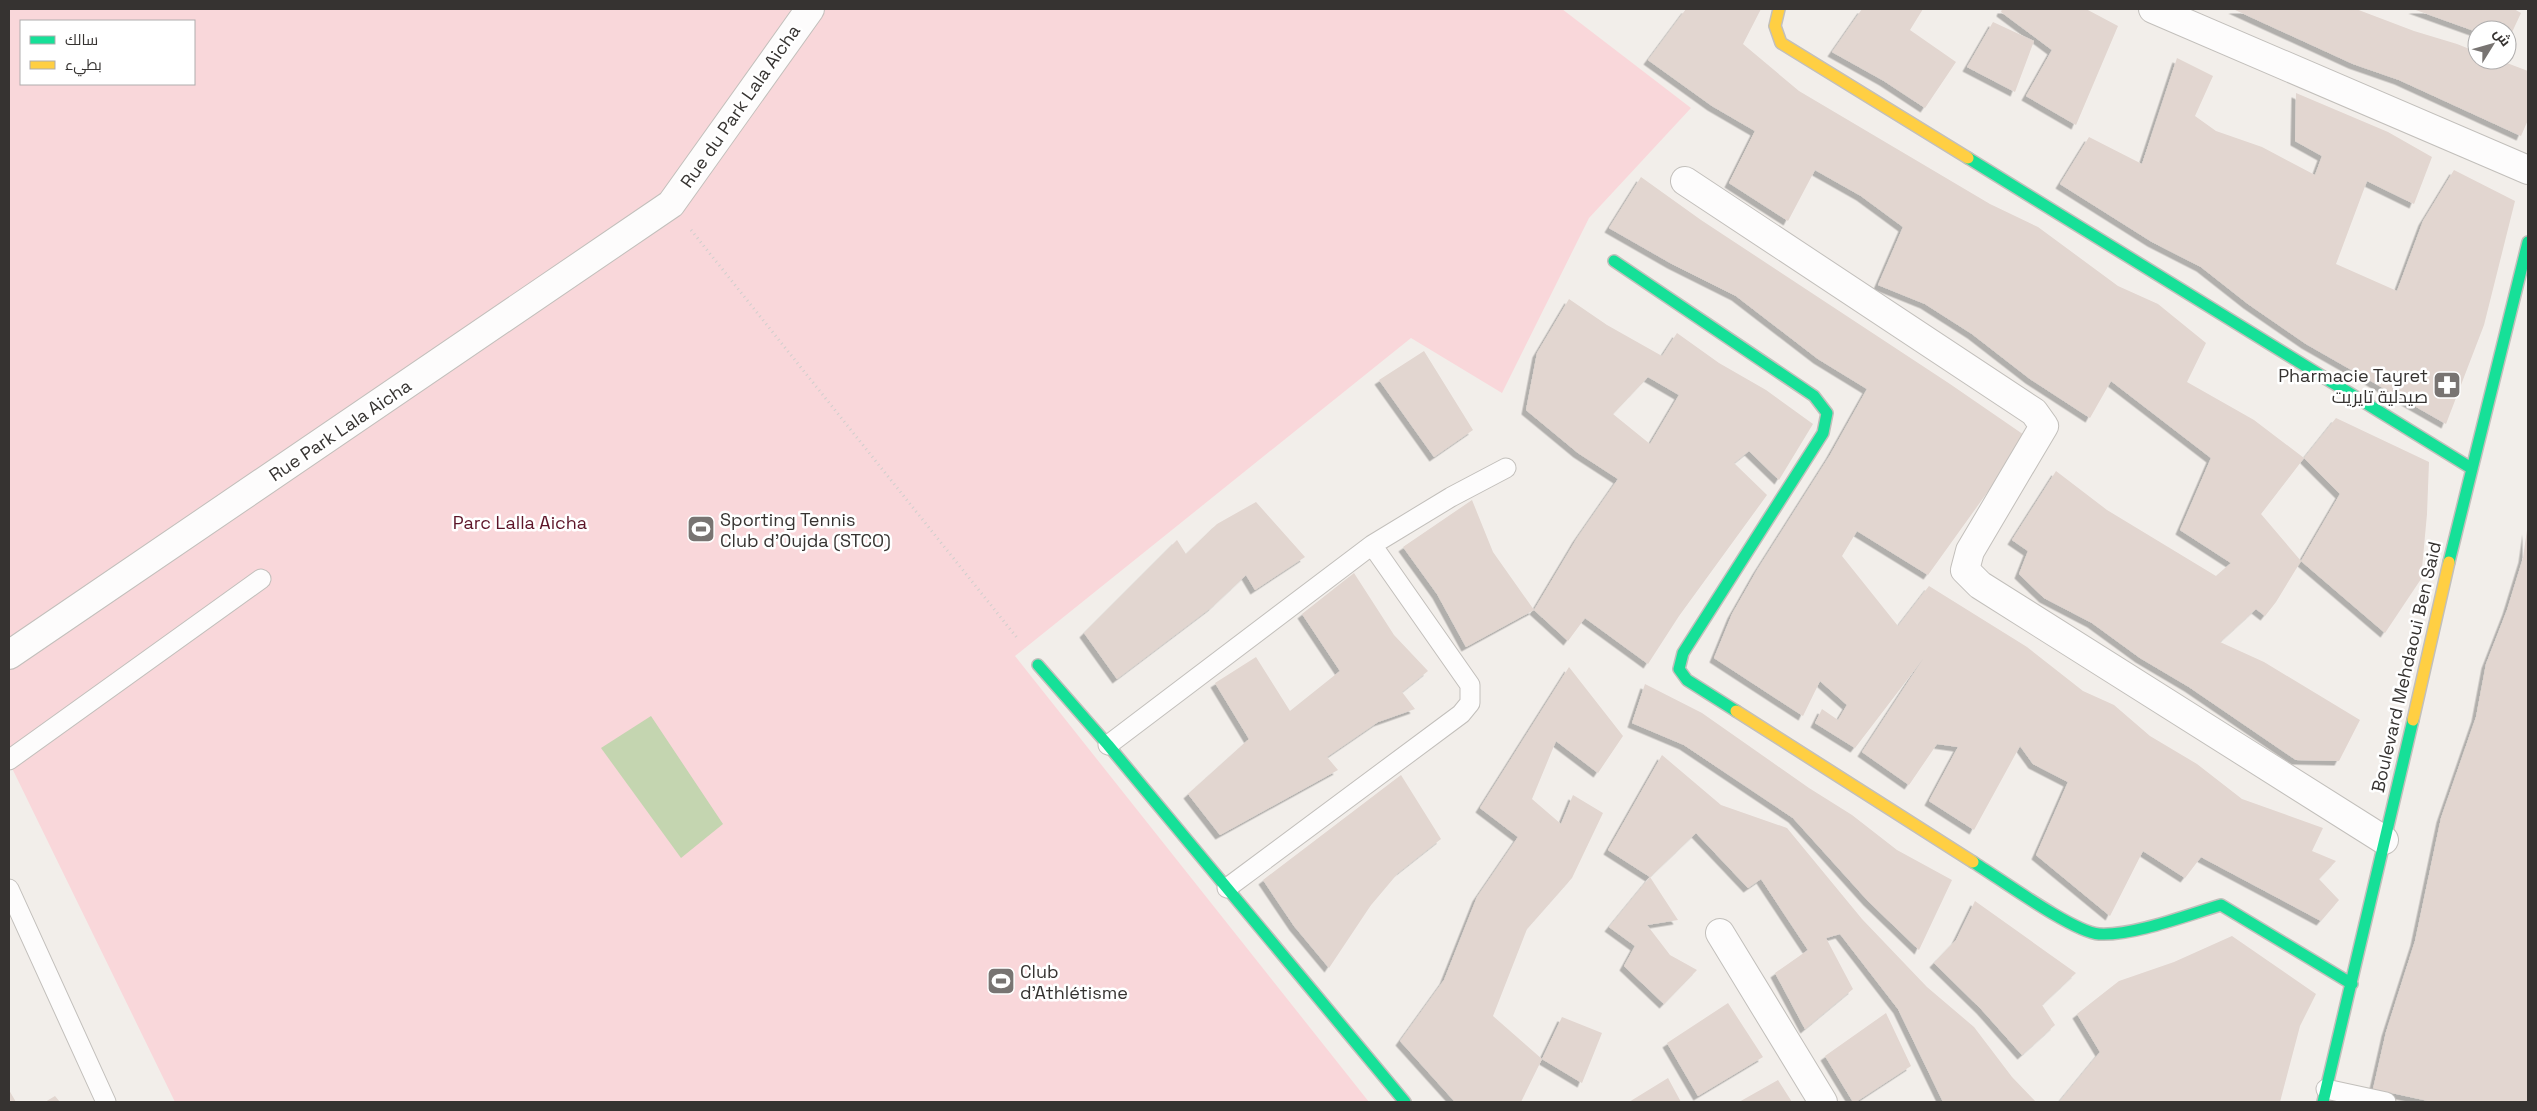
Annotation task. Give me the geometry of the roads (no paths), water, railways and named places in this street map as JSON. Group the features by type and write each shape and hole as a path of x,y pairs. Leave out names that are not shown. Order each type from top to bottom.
{"street":[{"name":"Rue du Park Lala Aicha","path":"671,204 810,9"},
{"path":"1779,9 1774,16 1774,30 1781,43 2471,468"},
{"path":"2154,9 2528,170"},
{"path":"1686,181 2034,412 2044,426 2037,442 1970,551 1965,570 1980,585 2384,840"},
{"name":"Rue Park Lala Aicha","path":"9,655 671,204"},
{"name":"Boulevard Mehdaoui Ben Said","path":"2324,1096 2352,984 2471,468 2528,242"},
{"path":"1614,261 1814,396 1827,413 1823,433 1684,653 1679,669 1687,680 2074,926 2097,934 2121,933 2221,905 2352,984"},
{"path":"1038,665 1108,745 1405,1102"},
{"path":"1720,933 1823,1102"}],"lane":[{"path":"1108,745 1372,546 1451,497 1506,468"},
{"path":"1228,888 1461,714 1470,703 1470,685 1372,546"},
{"path":"9,760 261,579"},
{"path":"9,889 106,1102"},
{"path":"2324,1096 2386,1102"}],"place":[{"name":"Pharmacie Tayret صيدلية تايريت","path":"2447,385"},
{"name":"Sporting Tennis Club d'Oujda (STCO)","path":"701,529"},
{"name":"Club d'Athlétisme","path":"1001,981"}],"park label":[{"name":"Parc Lalla Aicha","path":"520,522"}]}
